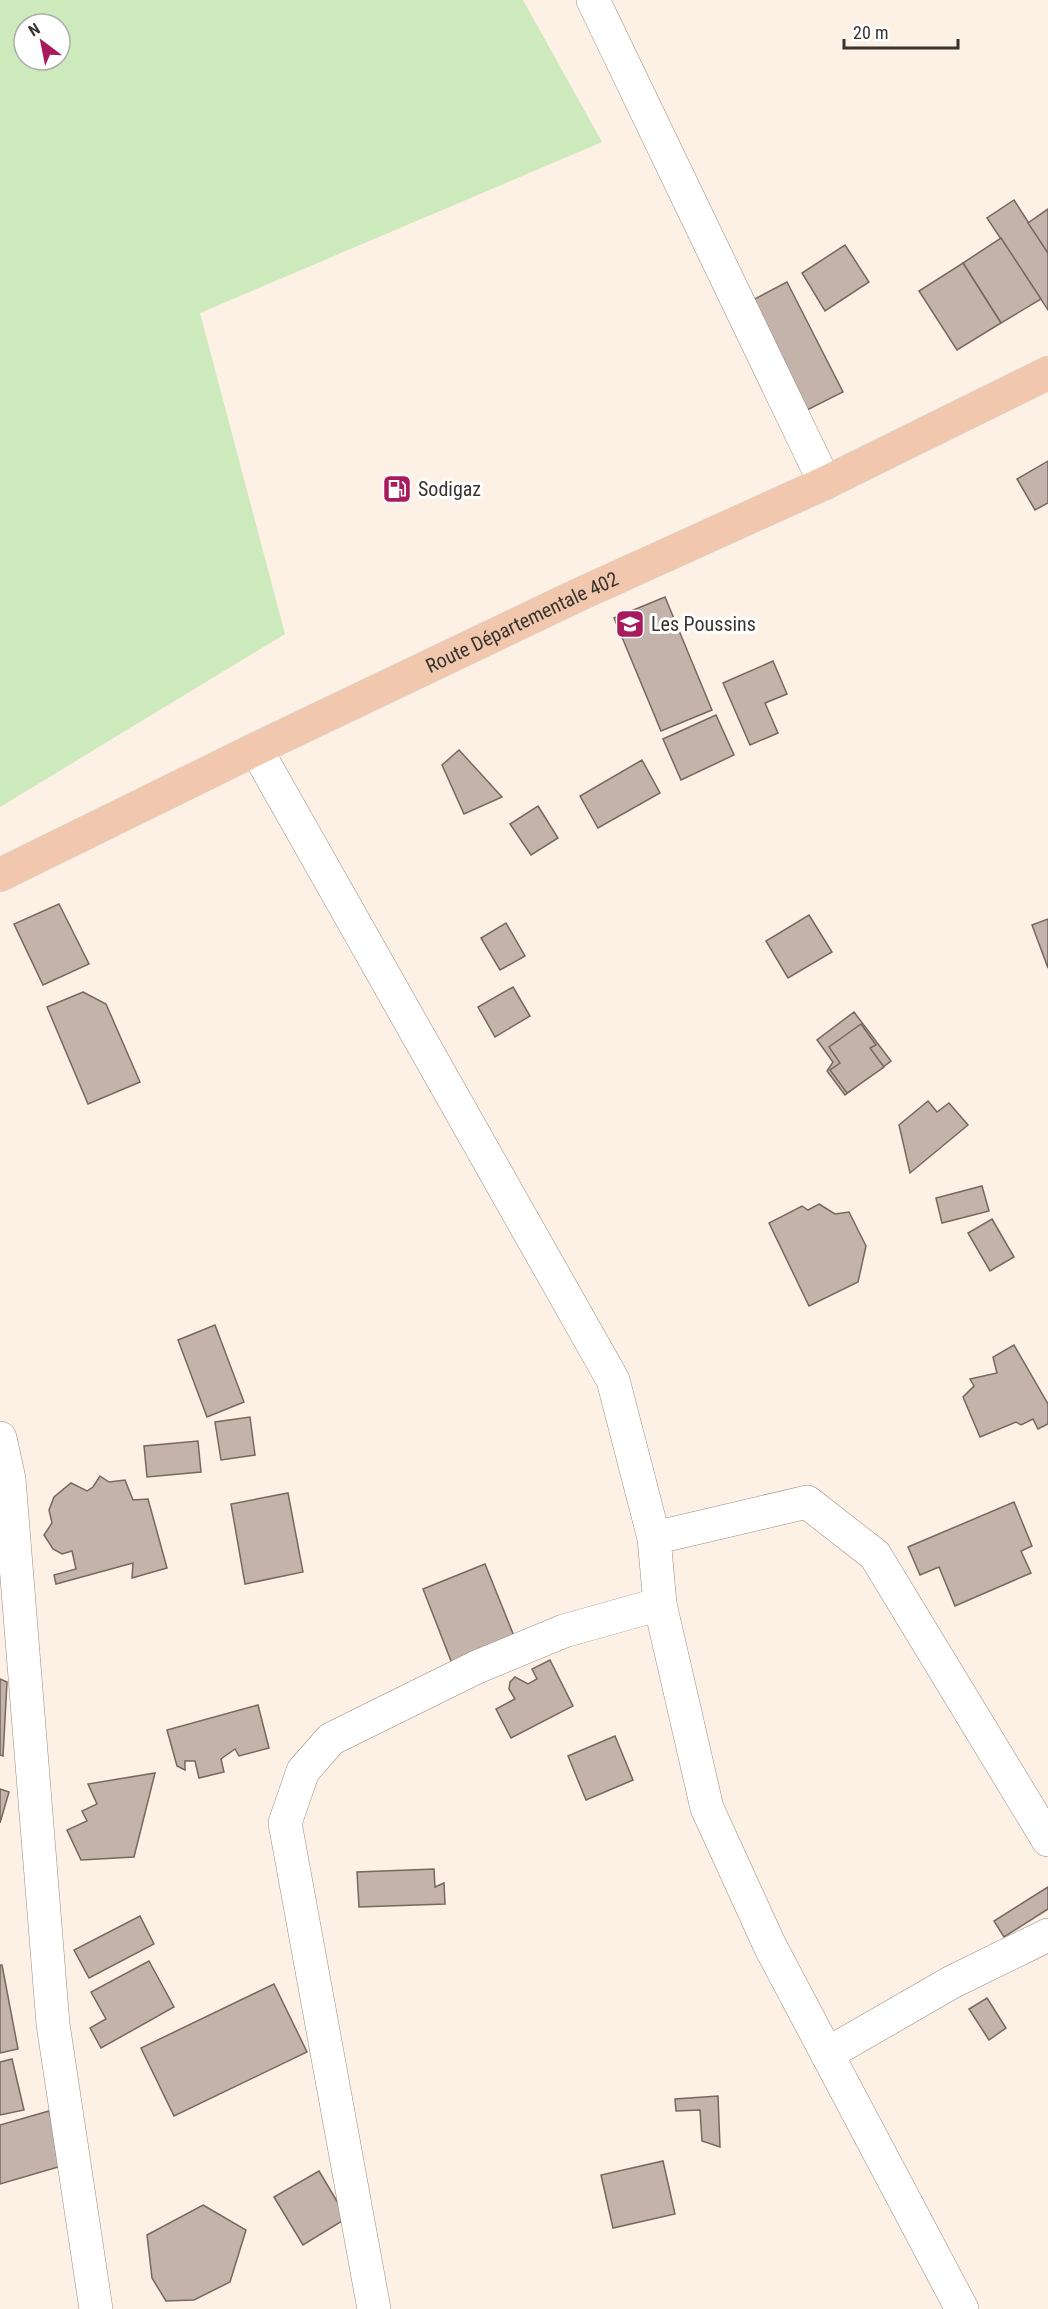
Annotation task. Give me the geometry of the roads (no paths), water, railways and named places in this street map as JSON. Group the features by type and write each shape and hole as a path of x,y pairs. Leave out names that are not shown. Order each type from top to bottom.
{"main road":[{"name":"Route Départementale 402","path":"0,875 256,749 587,591 825,483 1048,373"}],"street":[{"path":"593,0 825,483"},
{"path":"256,749 613,1380 654,1538 660,1604 707,1808 770,1946 962,2309"},
{"path":"0,1438 9,1479 53,2024 96,2309"},
{"path":"654,1538 807,1502 824,1515 875,1555 1048,1840"},
{"path":"374,2309 285,1823 303,1771 331,1739 477,1667 564,1631 660,1604"},
{"path":"827,2054 952,1982 1048,1935"}],"place":[{"name":"Sodigaz","path":"397,489"},
{"name":"Les Poussins","path":"630,624"}]}
